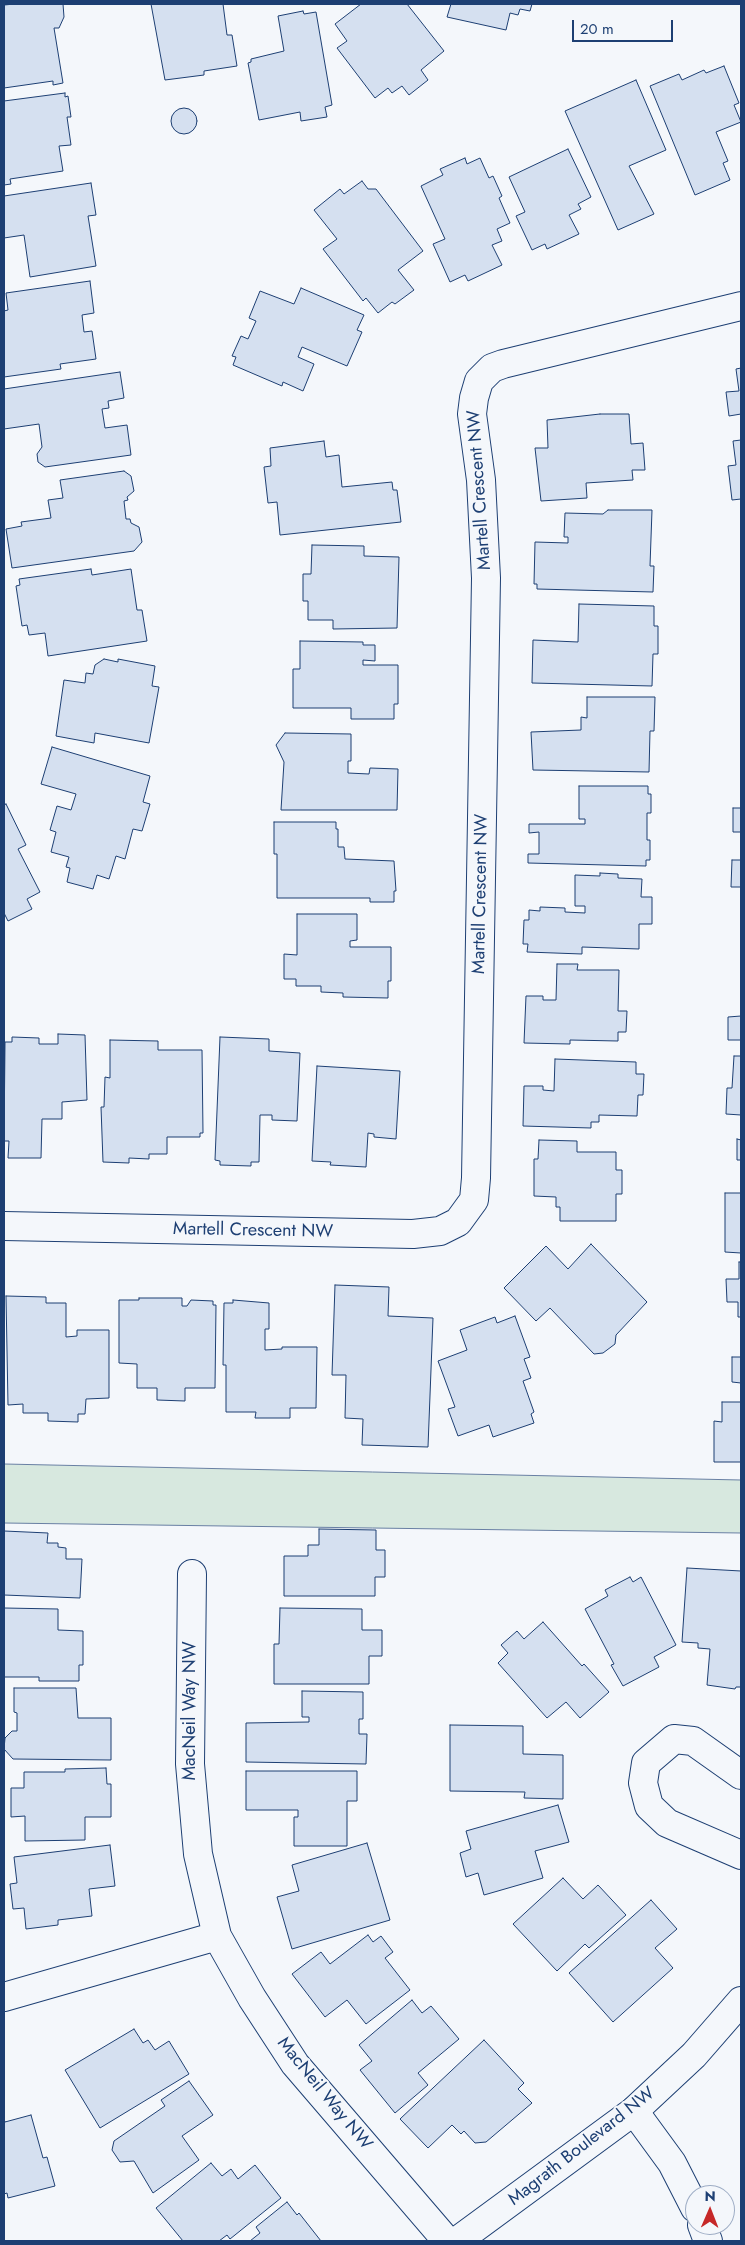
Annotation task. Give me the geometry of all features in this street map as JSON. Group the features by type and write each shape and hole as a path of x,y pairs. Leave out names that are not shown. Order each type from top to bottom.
{"street":[{"name":"Martell Crescent NW","path":"4,1226 413,1234 440,1231 458,1222 474,1200 476,1158 486,578 481,480 472,414 479,381 492,368 503,364 741,306"},
{"name":"MacNeil Way NW","path":"192,1574 190,1764 198,1854 217,1936 252,1998 295,2064 447,2241"},
{"path":"741,1774 693,1741 674,1739 646,1763 643,1784 649,1806 667,1824 741,1855"},
{"path":"4,1996 217,1936"},
{"name":"Magrath Boulevard NW","path":"457,2241 634,2112 694,2055 741,2001"},
{"path":"634,2112 672,2162 685,2188"}],"shaded area":[{"path":"4,1464 741,1480 741,1533 4,1523"}],"building":[{"path":"63,4 64,17 59,28 54,28 63,83 53,85 53,81 4,88 4,5"},
{"path":"151,4 223,4 227,35 232,35 237,66 204,71 204,75 165,80"},
{"path":"361,4 407,4 444,51 421,70 428,80 409,95 402,86 392,93 388,88 375,98 337,48 347,41 335,24"},
{"path":"451,4 532,4 530,11 520,9 518,15 510,13 506,30 447,17"},
{"path":"303,11 304,14 316,12 332,105 325,107 327,117 301,121 300,112 259,120 248,63 251,62 251,59 284,51 278,16"},
{"path":"724,66 739,103 734,105 741,122 716,132 728,161 723,163 730,180 695,195 650,86 679,74 682,80 704,70 706,73"},
{"path":"636,80 666,150 629,166 654,214 618,230 565,111"},
{"path":"65,93 65,97 68,96 71,117 67,117 71,145 59,146 63,171 10,179 11,184 4,185 4,101"},
{"path":"184,108 193,112 197,121 193,130 184,134 175,130 171,121 175,112"},
{"path":"568,149 591,197 578,204 581,209 569,215 579,234 547,249 545,244 532,250 516,216 525,212 509,177"},
{"path":"465,158 467,164 480,158 489,178 493,176 502,196 499,198 510,223 497,229 502,241 492,245 502,265 468,281 465,275 450,282 433,244 445,239 421,186 443,175 440,169"},
{"path":"362,181 368,189 376,189 423,251 398,270 414,290 395,304 392,302 378,313 366,298 363,301 323,249 337,239 314,210 340,189 344,194"},
{"path":"91,183 96,215 88,216 96,266 30,277 24,235 4,238 4,196"},
{"path":"90,281 94,313 82,315 84,332 92,331 96,359 60,364 61,369 4,377 4,311 8,310 6,293"},
{"path":"301,288 364,315 357,330 362,332 347,366 302,347 298,357 314,364 303,391 283,382 282,386 233,365 236,357 232,356 241,336 248,339 256,321 249,318 260,291 294,304"},
{"path":"741,368 741,414 729,416 726,392 739,391 736,369"},
{"path":"120,372 124,398 108,401 109,408 102,409 105,428 127,425 131,455 45,467 38,462 37,454 42,447 39,424 4,429 4,389"},
{"path":"600,414 629,414 631,444 643,443 645,470 632,470 633,480 586,483 587,498 541,501 535,448 548,448 547,420"},
{"path":"741,440 741,499 732,500 728,466 736,465 733,441"},
{"path":"324,441 326,457 339,455 342,487 392,482 393,490 397,490 401,522 280,535 277,502 268,503 264,467 271,466 270,448"},
{"path":"124,471 131,476 134,491 127,497 128,500 124,501 126,519 130,519 131,523 139,527 142,542 134,551 12,568 6,529 22,526 21,522 51,518 48,500 63,498 60,480"},
{"path":"608,510 652,510 650,566 654,566 653,592 537,589 537,584 534,584 535,542 568,543 568,537 564,537 565,513 603,514"},
{"path":"312,545 364,546 364,556 399,557 397,628 333,629 333,620 308,620 308,601 303,601 303,574 311,574"},
{"path":"91,569 92,575 131,569 137,610 142,610 147,641 48,656 45,633 29,635 27,625 22,626 16,586 20,585 19,579"},
{"path":"579,604 654,606 654,626 658,626 658,654 653,654 652,686 532,683 533,640 578,642"},
{"path":"300,641 363,642 363,645 375,645 375,661 363,660 363,665 398,665 398,704 394,704 394,719 351,719 351,708 293,708 293,669 300,669"},
{"path":"104,659 118,662 118,659 155,666 152,686 159,687 149,743 95,733 94,743 56,736 64,680 85,683 86,673 93,674 95,665"},
{"path":"587,697 655,697 654,731 650,731 649,772 533,770 531,732 581,730 581,717 587,718"},
{"path":"285,733 351,734 351,761 348,761 348,773 369,774 370,768 398,769 397,810 281,810 284,762 276,745"},
{"path":"52,747 150,776 143,802 150,804 142,831 133,829 125,859 116,856 109,879 97,875 93,889 67,882 70,868 66,867 69,857 51,852 56,832 50,830 57,806 71,810 76,794 41,784"},
{"path":"579,786 648,786 648,794 651,794 651,813 647,813 647,840 650,840 650,860 646,860 646,866 528,863 528,854 539,854 539,832 529,833 529,824 585,824 585,819 579,819"},
{"path":"6,804 26,845 18,849 40,892 27,899 32,909 8,921 4,913 4,805"},
{"path":"733,808 741,808 741,832 733,832"},
{"path":"274,822 336,822 338,847 344,847 345,859 394,861 396,891 394,891 394,902 370,902 370,898 277,898 277,854 274,854"},
{"path":"732,860 741,860 741,887 731,887"},
{"path":"600,873 618,874 618,878 642,879 641,897 652,897 652,924 639,924 639,949 582,947 582,954 527,952 528,944 523,944 524,920 529,920 529,910 540,911 540,907 565,908 565,912 585,913 585,906 575,906 575,875 600,876"},
{"path":"297,914 357,914 357,940 350,941 350,947 391,947 391,981 388,981 388,998 343,997 343,993 321,992 321,986 296,986 296,979 284,979 284,954 297,955"},
{"path":"557,964 578,964 577,970 619,970 618,1011 627,1011 626,1032 618,1032 618,1041 570,1040 570,1044 524,1043 526,996 543,996 543,1000 556,1000"},
{"path":"741,1016 741,1040 728,1040 728,1017"},
{"path":"58,1034 85,1035 87,1100 62,1102 62,1119 42,1119 41,1158 8,1158 9,1141 4,1141 5,1042 12,1042 12,1037 39,1038 39,1044 58,1044"},
{"path":"220,1037 269,1039 269,1051 300,1053 297,1121 272,1120 272,1115 260,1115 259,1162 251,1162 251,1166 220,1165 220,1161 215,1160"},
{"path":"110,1040 158,1041 158,1050 202,1050 203,1133 200,1133 200,1137 167,1137 167,1154 149,1154 149,1159 129,1158 129,1163 103,1162 101,1107 104,1107 105,1077 110,1078"},
{"path":"734,1056 741,1056 741,1115 726,1114 727,1088 732,1088"},
{"path":"555,1059 636,1062 636,1074 644,1074 643,1095 638,1095 637,1116 599,1115 599,1122 591,1122 591,1128 523,1126 524,1086 543,1086 543,1090 554,1091"},
{"path":"317,1066 400,1071 396,1139 374,1137 374,1134 368,1133 366,1167 330,1165 331,1162 312,1161"},
{"path":"737,1139 741,1140 741,1160 737,1160"},
{"path":"539,1140 577,1141 577,1152 616,1152 616,1170 622,1170 622,1194 616,1194 616,1221 560,1221 560,1207 556,1207 556,1197 534,1196 534,1159 538,1159"},
{"path":"725,1193 741,1193 741,1253 725,1252"},
{"path":"591,1244 647,1302 616,1335 615,1344 603,1353 594,1354 550,1308 536,1321 504,1288 546,1246 568,1269"},
{"path":"739,1262 741,1262 741,1317 738,1317 738,1302 727,1302 726,1279 739,1279"},
{"path":"335,1285 389,1287 388,1316 433,1318 428,1447 362,1445 363,1419 345,1418 346,1375 332,1375"},
{"path":"6,1296 46,1297 46,1303 66,1303 66,1337 77,1336 77,1330 109,1330 109,1398 86,1399 85,1414 78,1414 78,1422 48,1421 48,1413 23,1413 23,1404 8,1405"},
{"path":"139,1298 182,1298 182,1306 187,1306 191,1300 213,1301 213,1305 216,1305 215,1388 185,1388 185,1401 157,1400 157,1388 137,1388 137,1364 119,1363 119,1300 139,1300"},
{"path":"233,1300 269,1303 269,1329 265,1329 265,1350 282,1349 282,1347 317,1347 316,1408 290,1408 290,1418 255,1418 256,1412 226,1412 226,1365 223,1365 224,1303 233,1303"},
{"path":"515,1316 530,1357 524,1359 531,1378 523,1381 534,1412 531,1414 534,1423 493,1437 489,1425 458,1436 448,1409 455,1407 438,1361 467,1350 460,1330 495,1317 497,1323"},
{"path":"732,1357 741,1357 741,1383 732,1382"},
{"path":"722,1402 741,1402 741,1462 714,1462 714,1421 722,1422"},
{"path":"319,1529 376,1530 376,1550 385,1550 385,1577 375,1577 375,1596 284,1596 284,1556 308,1556 308,1545 319,1545"},
{"path":"4,1531 48,1533 47,1543 58,1543 58,1547 66,1548 66,1559 82,1559 80,1598 4,1595"},
{"path":"687,1568 741,1571 741,1687 736,1687 735,1689 707,1685 710,1649 698,1648 698,1643 682,1642"},
{"path":"630,1577 633,1582 641,1577 676,1645 654,1657 659,1667 623,1686 611,1665 614,1664 585,1609 608,1596 605,1590"},
{"path":"4,1608 58,1609 58,1630 83,1631 83,1665 79,1665 79,1681 39,1681 39,1677 4,1677"},
{"path":"280,1608 362,1609 362,1630 382,1630 382,1656 369,1656 369,1684 274,1684 274,1644 279,1644"},
{"path":"543,1622 582,1666 584,1664 609,1692 580,1718 566,1702 547,1718 498,1663 508,1653 501,1645 517,1631 524,1639"},
{"path":"14,1688 76,1688 78,1718 111,1718 111,1760 13,1759 4,1749 5,1738 12,1731 17,1731 17,1713 14,1712"},
{"path":"302,1691 363,1692 363,1719 359,1719 359,1734 367,1734 366,1764 246,1762 246,1723 309,1722 309,1717 302,1717"},
{"path":"450,1725 523,1726 523,1754 563,1755 563,1799 524,1798 525,1792 450,1791"},
{"path":"106,1768 107,1784 111,1784 111,1817 85,1817 85,1840 25,1841 25,1816 11,1817 11,1788 24,1788 24,1772 65,1772 65,1769"},
{"path":"246,1771 357,1771 357,1801 347,1801 347,1846 294,1846 294,1817 298,1817 298,1810 246,1810"},
{"path":"558,1805 569,1842 535,1851 543,1878 484,1895 478,1873 466,1877 460,1853 471,1849 466,1831"},
{"path":"367,1843 390,1920 292,1949 277,1897 299,1891 292,1865"},
{"path":"110,1845 115,1886 89,1889 92,1916 58,1920 58,1925 26,1929 24,1908 13,1909 10,1884 17,1883 14,1857"},
{"path":"563,1878 583,1899 598,1885 626,1915 589,1948 585,1944 557,1971 513,1924"},
{"path":"651,1900 677,1929 655,1948 673,1968 613,2022 569,1973"},
{"path":"368,1935 373,1942 381,1936 393,1952 385,1958 410,1990 366,2024 347,2000 325,2017 292,1974 321,1952 330,1964"},
{"path":"412,2000 422,2013 431,2006 459,2039 418,2073 428,2085 395,2113 360,2070 372,2061 359,2045"},
{"path":"134,2029 143,2043 148,2040 155,2050 169,2041 189,2074 100,2128 65,2070"},
{"path":"484,2040 524,2083 518,2089 532,2103 486,2142 475,2143 464,2131 461,2134 452,2125 428,2148 400,2119"},
{"path":"189,2081 213,2115 182,2136 199,2160 153,2193 134,2161 120,2162 112,2150 114,2141 165,2106 161,2100"},
{"path":"31,2115 43,2158 47,2157 55,2186 8,2198 7,2193 4,2194 4,2119 5,2122"},
{"path":"211,2163 222,2176 231,2169 238,2179 255,2165 281,2198 230,2239 227,2235 219,2241 183,2241 156,2208"},
{"path":"287,2202 297,2215 299,2213 321,2241 250,2241 260,2233 256,2227"}]}
